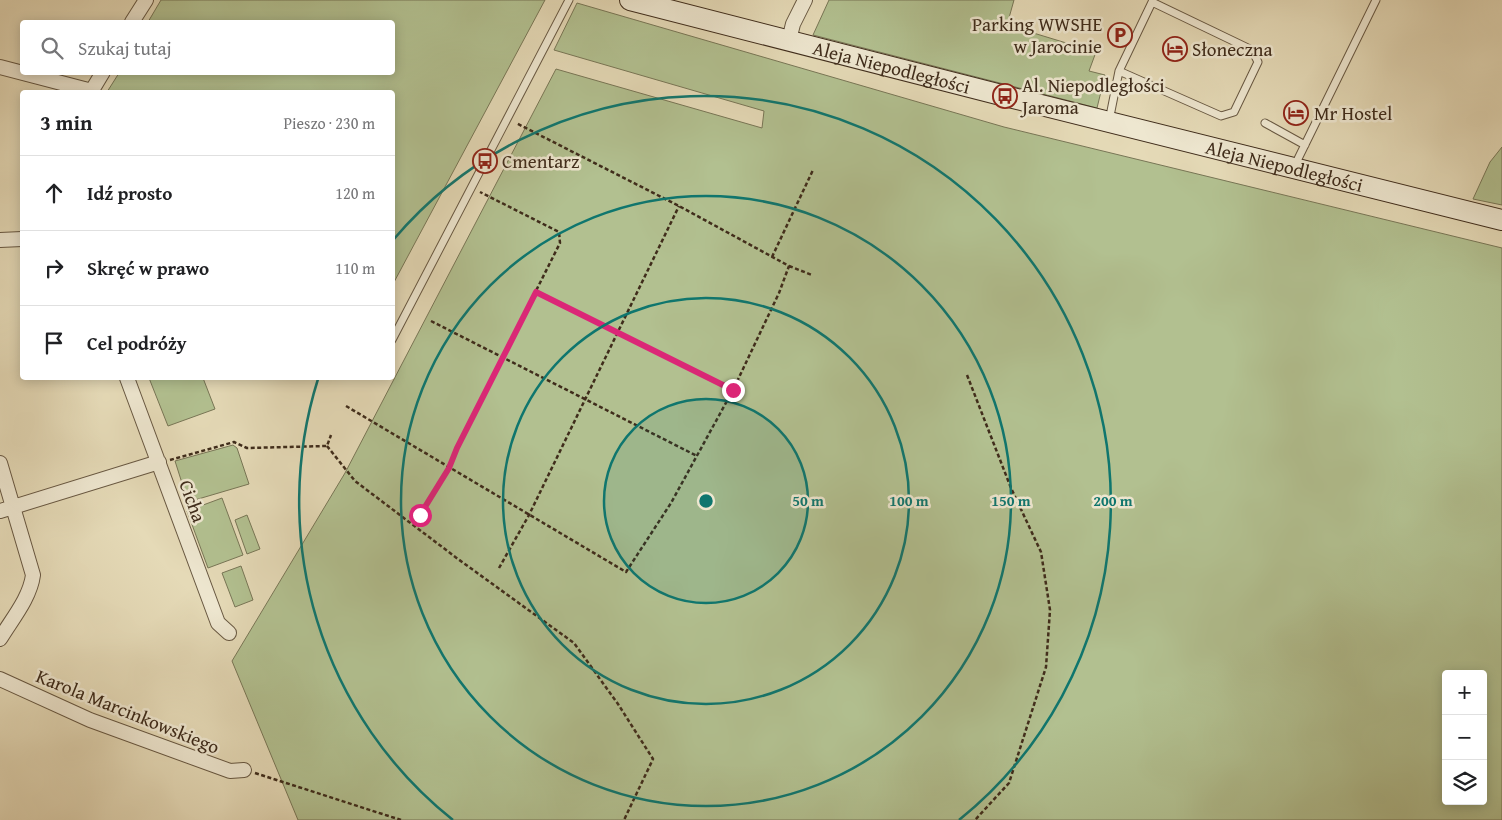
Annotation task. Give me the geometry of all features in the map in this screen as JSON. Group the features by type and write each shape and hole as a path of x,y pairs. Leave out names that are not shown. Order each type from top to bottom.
{"main road":[{"name":"Aleja Niepodległości","path":"630,0 1502,220"}],"street":[{"path":"133,20 146,0"},
{"path":"789,40 793,24 805,0"},
{"path":"0,67 20,72"},
{"path":"29,75 85,90"},
{"path":"93,90 101,75"},
{"path":"0,240 20,239"},
{"name":"Cicha","path":"128,380 218,623 229,633"},
{"path":"7,509 158,462"},
{"path":"0,463 7,509 33,575 32,584 27,595 0,639"},
{"name":"Karola Marcinkowskiego","path":"0,678 90,720 230,771 244,770"}],"lane":[{"path":"395,334 569,0"},
{"path":"1294,168 1376,0"},
{"path":"1109,121 1119,71 1153,1 1252,50 1258,62 1234,112 1221,116 1119,71"},
{"path":"1265,123 1305,144"}],"path":[{"path":"508,118 679,206 789,266 812,275"},
{"path":"772,257 813,170"},
{"path":"420,515 449,468 457,448 560,243 559,232 470,188"},
{"path":"499,568 529,516 679,206"},
{"path":"346,406 626,572 671,503 733,390 779,293 789,266"},
{"path":"536,292 733,390"},
{"path":"431,321 697,456"},
{"path":"967,375 1012,488 1041,552 1050,610 1046,668 1009,783 975,820"},
{"path":"327,446 331,435"},
{"path":"173,468 170,460 234,442 247,448 327,446"},
{"path":"327,446 355,480 458,559 574,643 618,704 653,759 624,820"},
{"path":"244,770 401,820"}],"green space":[{"path":"161,0 545,0 395,280 395,90 108,90 118,75 395,75 395,20 149,20"},
{"path":"829,0 1014,0 1007,25 1096,52 1089,71 1105,75 1097,108 813,35"},
{"path":"577,3 1004,127 1502,248 1502,820 298,820 232,661 345,473 556,69 762,128 764,111 554,50"},
{"path":"1502,147 1502,205 1473,199 1490,162"},
{"path":"150,380 204,380 215,409 168,426"},
{"path":"233,445 237,448 249,484 188,502 175,461"},
{"path":"222,498 243,555 208,568 187,511"},
{"path":"247,515 260,549 247,554 235,520"},
{"path":"241,566 253,600 235,607 222,573"}],"place":[{"name":"Parking WWSHE w Jarocinie","path":"1120,35"},
{"name":"Słoneczna","path":"1175,49"},
{"name":"Al. Niepodległości Jaroma","path":"1005,96"},
{"name":"Mr Hostel","path":"1296,113"},
{"name":"Cmentarz","path":"485,161"}],"route":[{"path":"420,515 449,468 457,448 536,292 733,390"}]}
